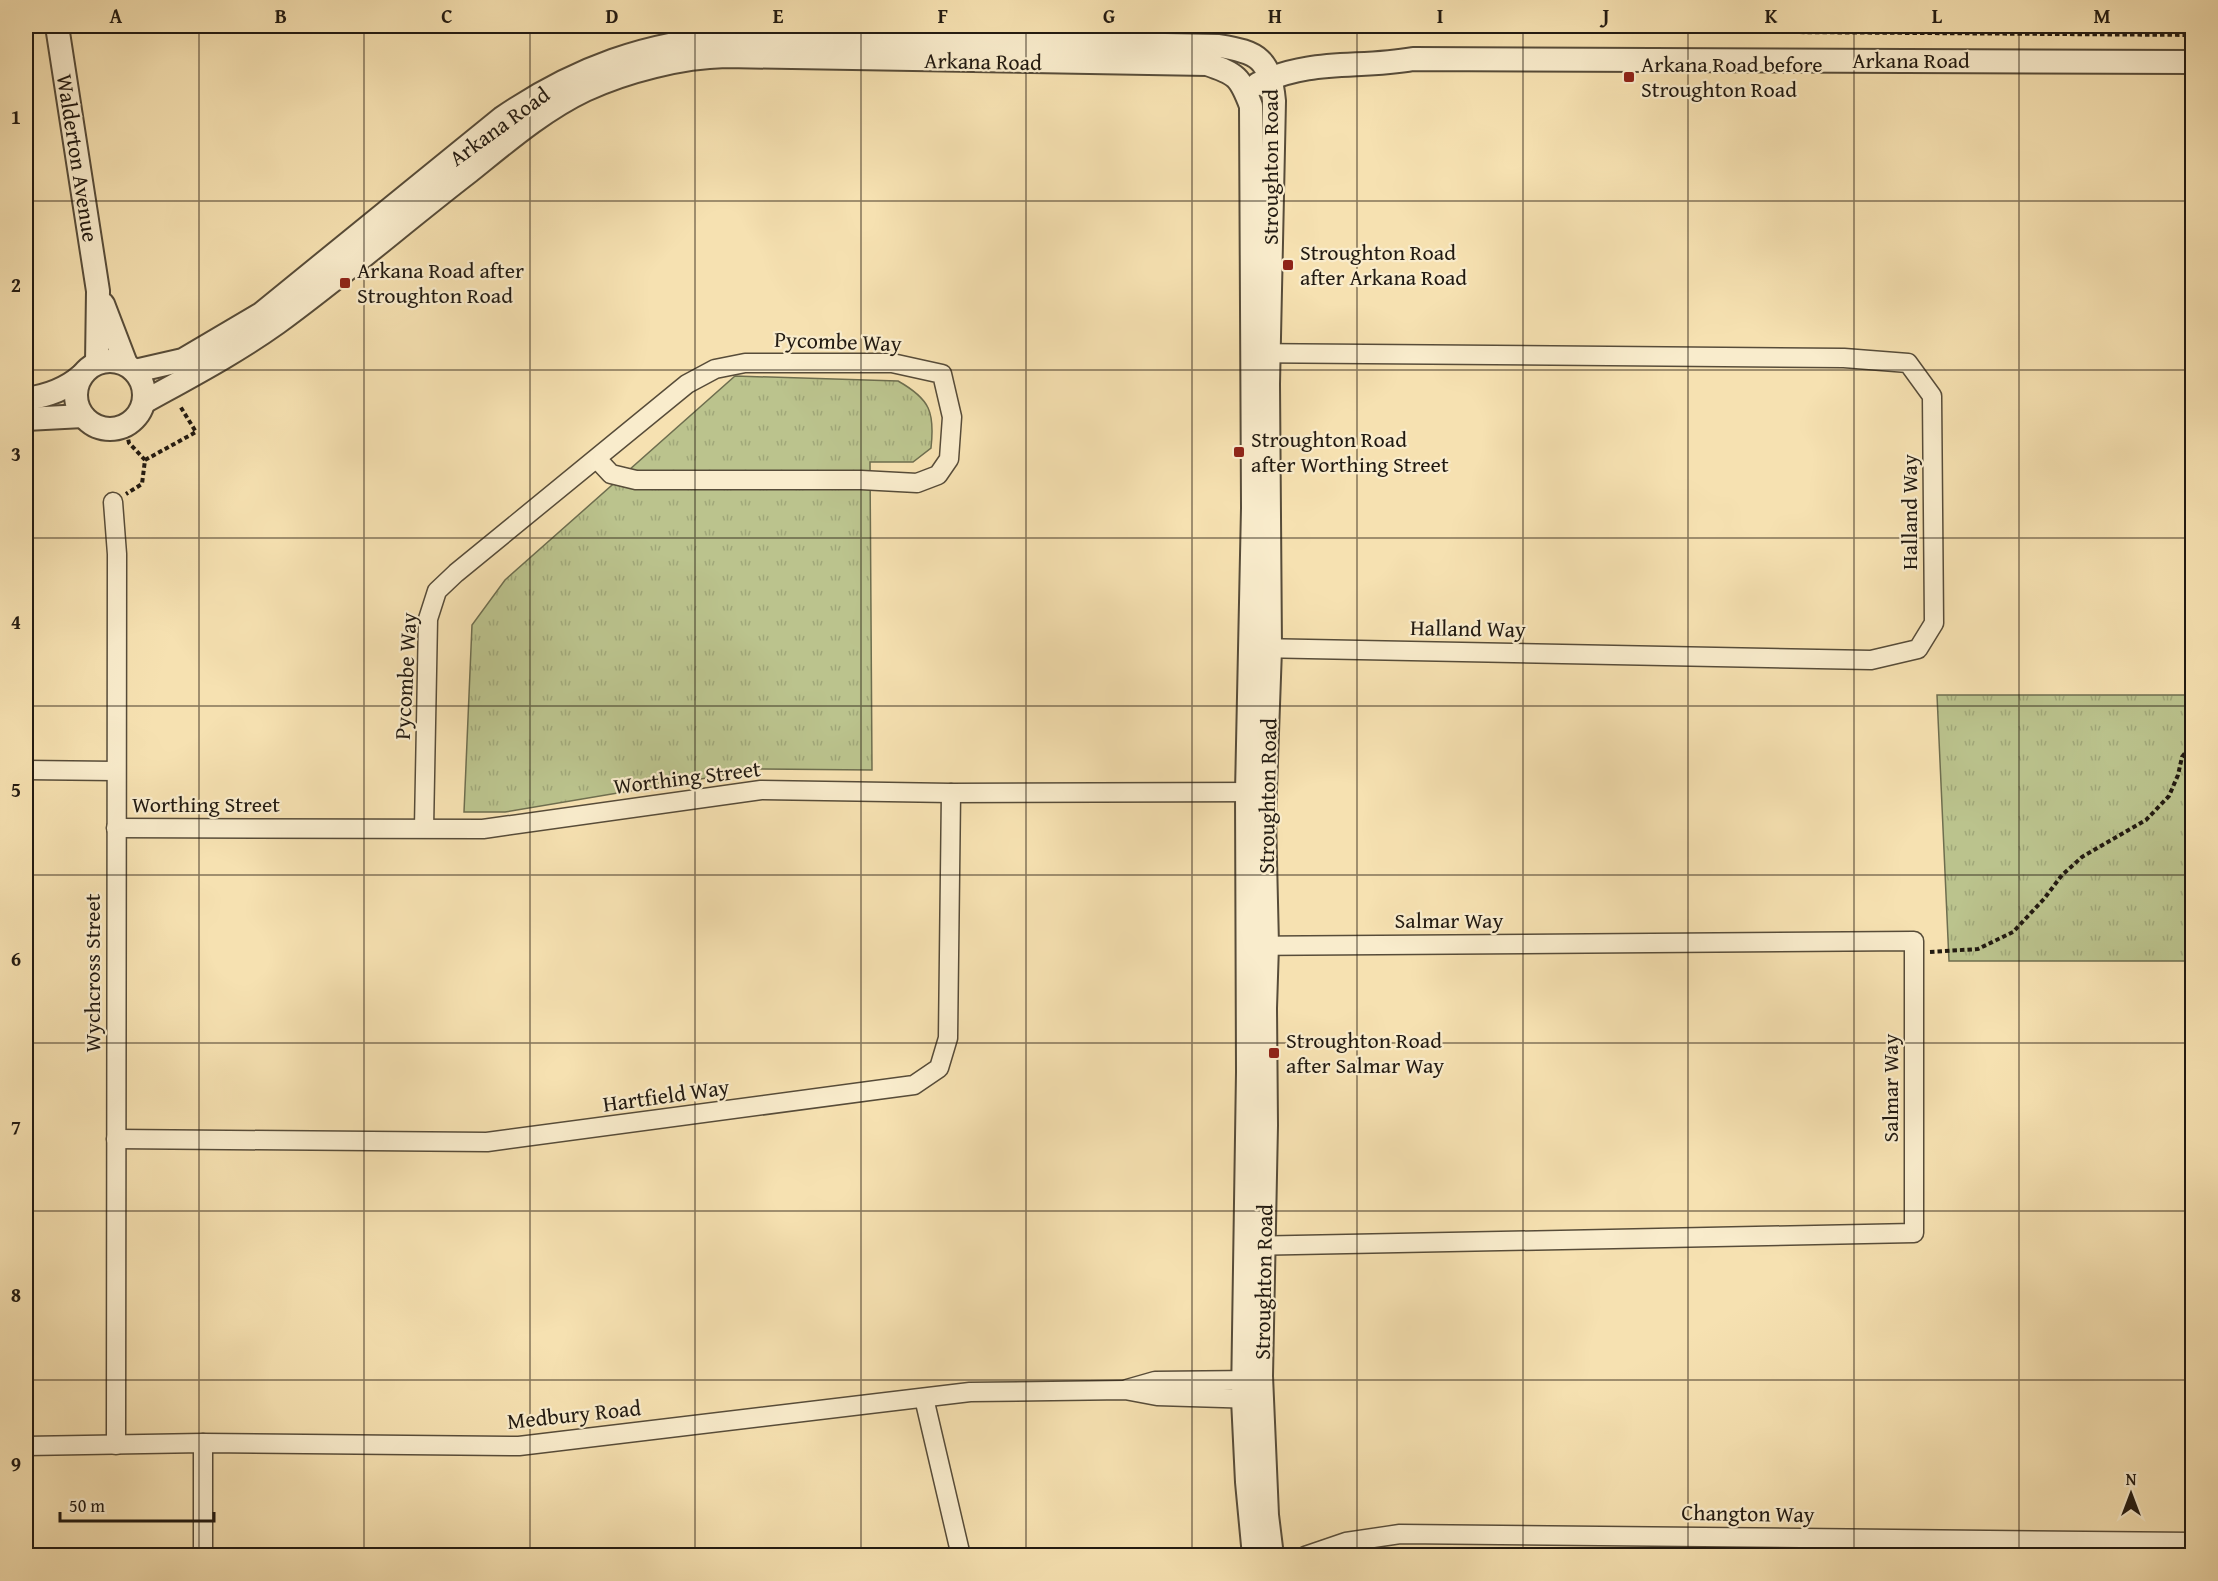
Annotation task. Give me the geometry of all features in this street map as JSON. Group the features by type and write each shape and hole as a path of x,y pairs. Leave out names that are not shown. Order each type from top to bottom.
{"street":[{"name":"Walderton Avenue","path":"57,26 98,291 131,368"},
{"name":"Arkana Road","path":"131,368 183,360 261,314 502,118 556,85 616,58 708,38 736,37 1218,46 1243,49"},
{"name":"Stroughton Road","path":"1243,49 1256,55 1267,72 1274,101 1261,353"},
{"name":"Arkana Road","path":"1243,85 1267,72 1287,57 1335,51 1389,50 1413,59 2193,62"},
{"name":"Arkana Road","path":"144,402 236,351 278,322 522,130 584,91 612,79 651,68 708,57 1208,64"},
{"name":"Stroughton Road","path":"1208,64 1225,70 1243,85 1251,106 1261,353 1253,1390 1247,1482 1254,1556"},
{"name":"Walderton Avenue","path":"89,370 98,291"},
{"name":"Halland Way","path":"1260,648 1871,660 1918,649 1934,623 1932,396 1908,363 1844,358 1261,353"},
{"path":"26,399 46,396 72,384 89,370 115,361 131,368 145,390 144,402 134,420 116,428 98,426 83,416 77,403 76,389 89,370"},
{"name":"Pycombe Way","path":"424,828 428,619 437,591 687,384 715,369 745,363 892,363 942,374 952,417 949,459 938,475 917,483 861,480 636,480 611,474 597,459"},
{"path":"26,418 83,416"},
{"name":"Wychcross Street","path":"113,502 117,554 116,1445"},
{"path":"26,770 115,771"},
{"name":"Worthing Street","path":"117,828 483,829 761,790 951,793 1256,792"},
{"name":"Hartfield Way","path":"117,1139 487,1142 914,1085 939,1068 948,1038 951,793"},
{"name":"Salmar Way","path":"1254,1246 1914,1233 1914,941 1257,946"},
{"name":"Medbury Road","path":"26,1446 203,1443 519,1446 970,1392 1125,1390 1157,1396 1253,1390"},
{"name":"Stroughton Road","path":"1253,1390 1272,1556"},
{"path":"924,1398 961,1556"},
{"path":"203,1443 203,1556"},
{"name":"Changton Way","path":"1305,1556 1346,1542 1400,1534 2193,1542"}],"path":[{"path":"1235,28 2193,35"},
{"path":"145,460 196,432 169,388"},
{"path":"125,425 129,443 145,460"},
{"path":"113,502 142,484 145,460"},
{"path":"1914,953 1978,949 2013,932 2044,899 2062,875 2082,857 2146,820 2169,796 2182,758 2193,744"}],"green space":[{"path":"735,376 898,381 924,401 931,416 931,448 913,462 870,462 872,770 760,769 505,812 464,812 472,625 505,580"},
{"path":"1937,695 2192,695 2192,961 1949,961"}],"place":[{"name":"Arkana Road before Stroughton Road","path":"1629,77"},
{"name":"Stroughton Road after Arkana Road","path":"1288,265"},
{"name":"Arkana Road after Stroughton Road","path":"345,283"},
{"name":"Stroughton Road after Worthing Street","path":"1239,452"},
{"name":"Stroughton Road after Salmar Way","path":"1274,1053"}]}
